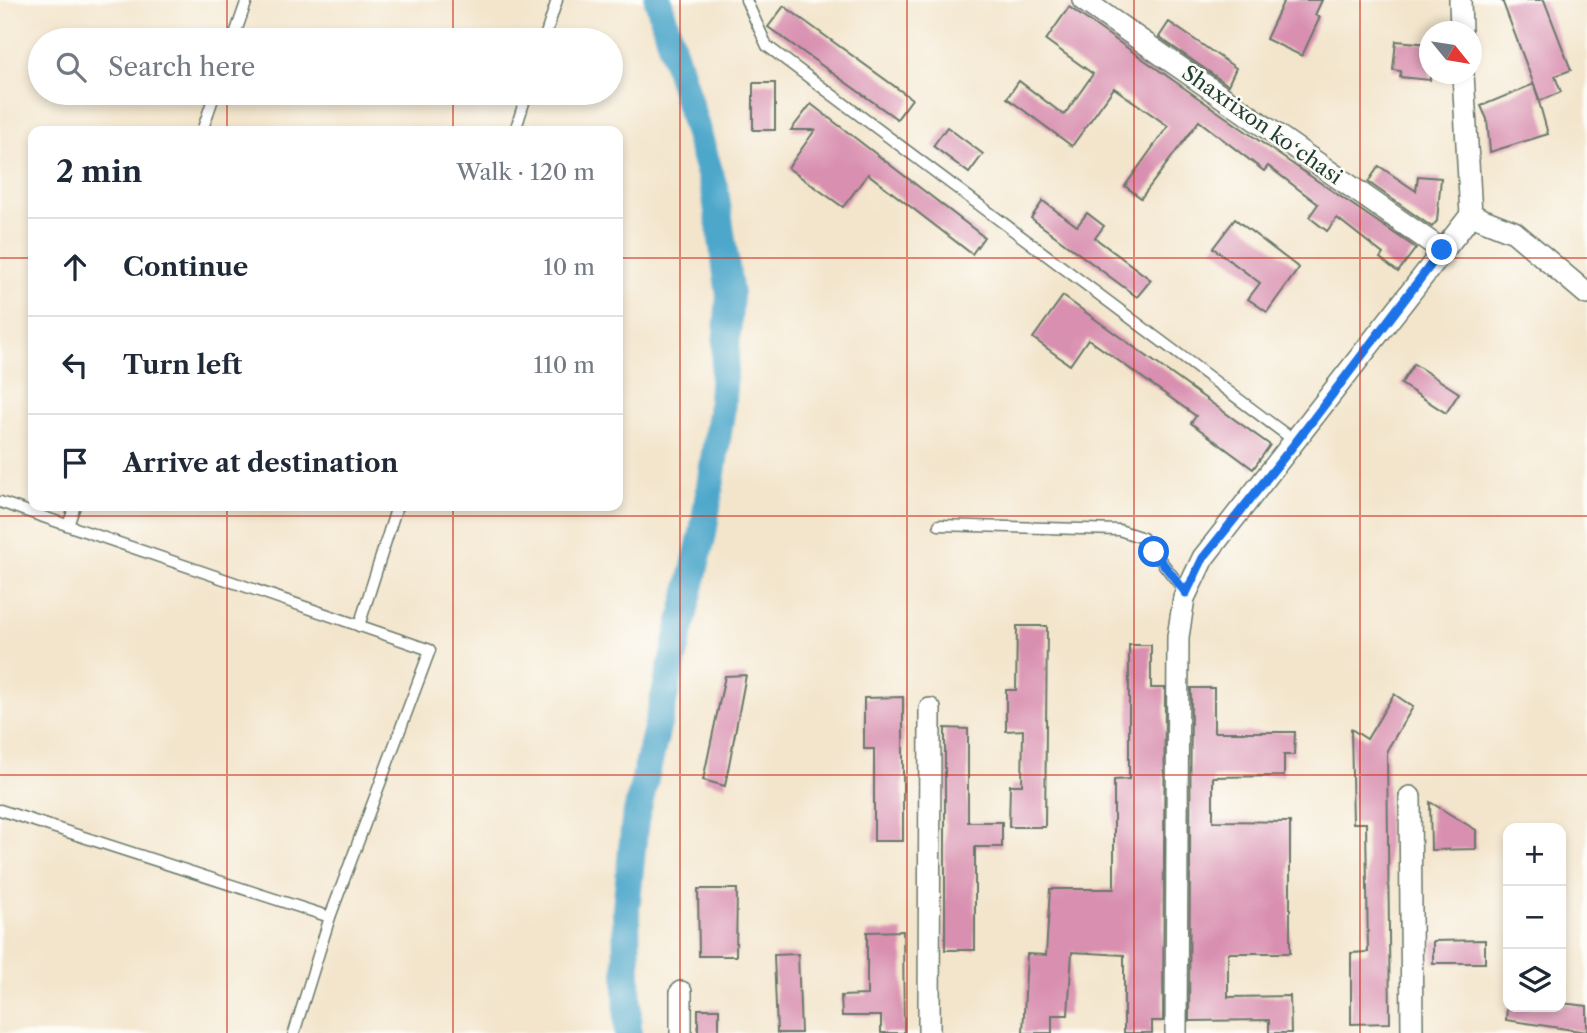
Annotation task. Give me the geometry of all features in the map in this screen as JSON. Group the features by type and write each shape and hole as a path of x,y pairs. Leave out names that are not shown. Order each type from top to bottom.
{"street":[{"name":"Shaxrixon koʻchasi","path":"1083,0 1442,250"},
{"path":"1460,0 1461,21"},
{"path":"1177,1033 1178,637 1186,593 1203,558 1471,215 1464,84"},
{"path":"1471,215 1514,232 1587,295"},
{"path":"929,1033 930,709"},
{"path":"1410,797 1412,1033"},
{"path":"681,992 681,1033"}],"lane":[{"path":"237,28 247,0"},
{"path":"548,28 557,0"},
{"path":"746,0 767,46 1296,442"},
{"path":"204,126 211,105"},
{"path":"517,126 523,105"},
{"path":"0,502 430,650 330,918 294,1033"},
{"path":"68,525 73,511"},
{"path":"359,626 395,511"},
{"path":"939,525 1119,530 1143,538 1186,593"},
{"path":"0,810 330,918"}],"building":[{"path":"1284,0 1322,0 1315,15 1320,17 1302,56 1266,39"},
{"path":"1502,0 1544,0 1571,70 1555,76 1561,92 1540,101"},
{"path":"784,6 912,99 897,119 768,27"},
{"path":"1069,7 1416,248 1398,272 1380,258 1383,254 1337,218 1327,231 1309,217 1318,204 1268,166 1264,171 1199,121 1141,198 1125,186 1168,126 1114,88 1072,146 1007,98 1019,81 1064,115 1093,74 1046,40"},
{"path":"1169,22 1236,68 1228,85 1159,37"},
{"path":"1396,41 1419,43 1419,79 1400,77 1401,71 1393,70"},
{"path":"753,83 775,83 775,130 753,130"},
{"path":"1534,84 1548,134 1490,152 1487,119 1481,106"},
{"path":"811,104 984,237 972,254 868,174 843,207 788,168 815,130 791,130"},
{"path":"947,127 983,154 969,173 933,146"},
{"path":"1379,166 1416,191 1418,176 1441,178 1437,221 1432,227 1368,182"},
{"path":"1043,201 1077,226 1087,213 1104,226 1095,238 1151,280 1137,297 1031,218"},
{"path":"1235,219 1299,268 1267,312 1248,299 1260,283 1213,248"},
{"path":"1063,296 1270,445 1253,469 1191,423 1196,416 1088,339 1070,365 1033,338"},
{"path":"1414,364 1459,393 1446,413 1401,384"},
{"path":"1017,626 1047,626 1045,827 1009,827 1010,785 1022,785 1023,730 1006,731 1006,690 1016,690"},
{"path":"1129,645 1151,645 1151,688 1165,688 1163,1021 1152,1021 1152,1033 1124,1033 1124,955 1072,952 1068,1015 1052,1015 1052,1033 1023,1033 1027,954 1046,955 1050,889 1114,889 1114,780 1129,779"},
{"path":"746,675 725,786 703,780 725,676"},
{"path":"1191,688 1214,688 1214,732 1295,732 1294,755 1284,755 1284,776 1213,777 1213,821 1290,822 1290,953 1228,953 1228,997 1290,996 1291,1033 1269,1033 1269,1020 1189,1021"},
{"path":"1394,694 1413,707 1387,750 1390,1023 1351,1024 1351,953 1368,952 1366,823 1353,823 1351,729 1367,739"},
{"path":"903,697 903,841 874,841 874,749 864,749 864,698"},
{"path":"945,728 968,729 968,822 1002,822 1002,847 975,847 975,950 945,950"},
{"path":"1430,802 1476,830 1476,849 1431,850"},
{"path":"698,889 737,889 736,956 699,956"},
{"path":"903,931 904,1033 881,1033 881,1016 842,1016 841,996 867,995 867,932"},
{"path":"1485,940 1485,963 1433,963 1433,941"},
{"path":"798,954 801,1033 777,1033 774,955"},
{"path":"1566,1004 1587,1006 1587,1032 1506,1020 1507,1012 1566,1012"},
{"path":"698,1009 719,1009 719,1033 698,1033"}],"waterway":[{"path":"628,1033 626,909 635,821 703,533 721,413 730,295 715,191 658,0"}],"route":[{"path":"1154,552 1186,593 1203,558 1296,442 1442,250"}]}
